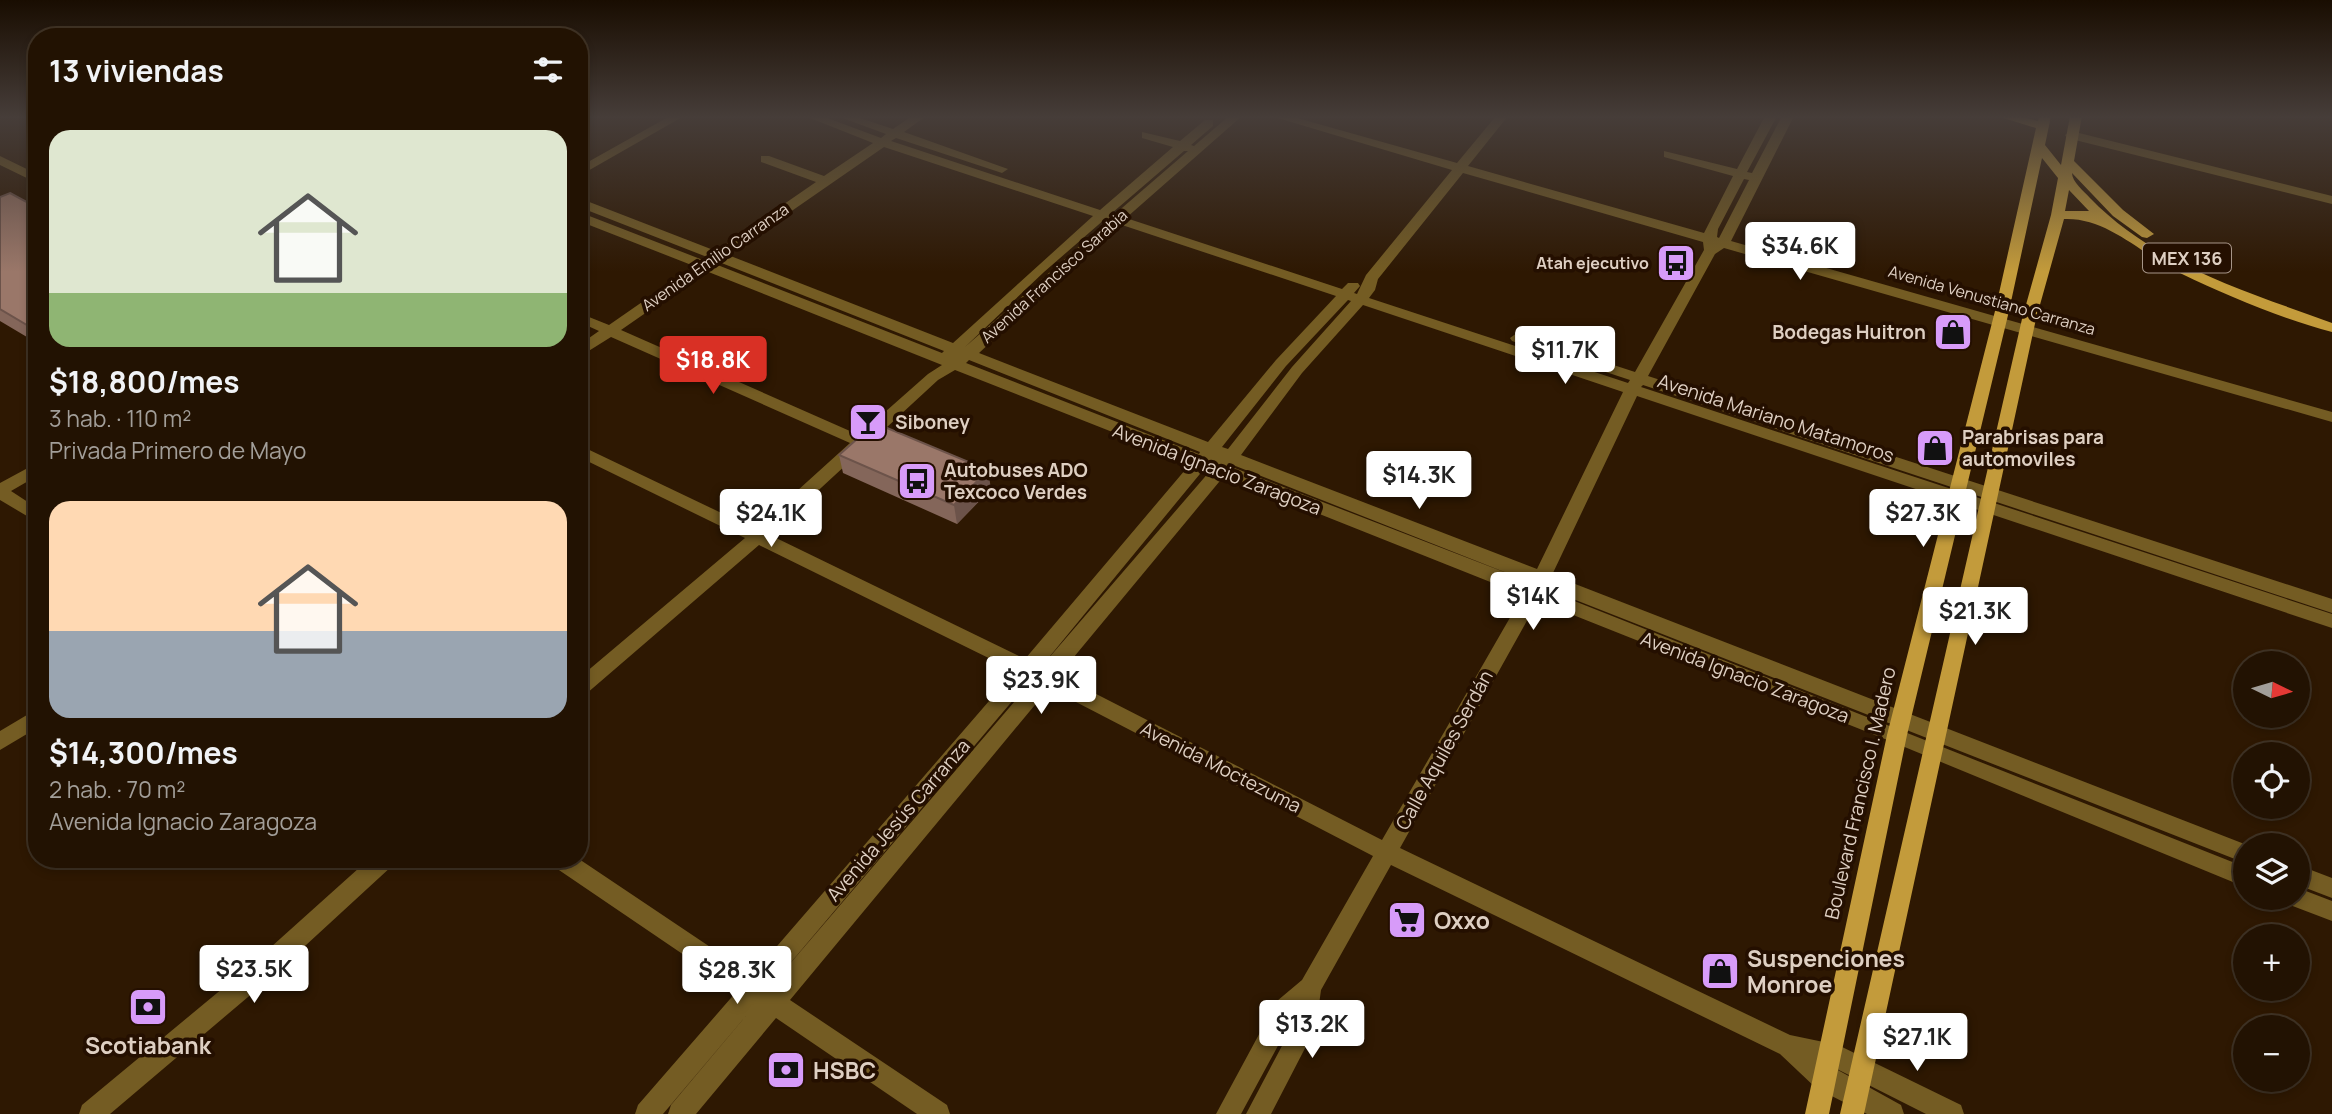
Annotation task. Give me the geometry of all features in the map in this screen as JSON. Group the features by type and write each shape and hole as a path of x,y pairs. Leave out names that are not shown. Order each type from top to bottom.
{"main road":[{"name":"Boulevard Francisco I. Madero","path":"1817,1114 1899,726 2001,316 2034,168"},
{"name":"MEX 136","path":"2057,168 2108,222 2177,265 2209,281 2332,328"},
{"path":"1857,1093 2028,324 2058,215 2065,168"},
{"name":"MEX 136","path":"2074,168 2118,213 2193,262 2235,281 2332,316"},
{"path":"2058,215 2084,214 2108,222"}],"street":[{"path":"790,168 825,181"},
{"name":"Avenida Emilio Carranza","path":"588,346 844,168"},
{"name":"Avenida Mariano Matamoros","path":"977,168 1360,289 1487,335 2243,584 2332,621"},
{"name":"Avenida Mariano Matamoros","path":"983,168 995,173"},
{"name":"Avenida Francisco Sarabia","path":"1115,213 1160,168"},
{"name":"Avenida Francisco Sarabia","path":"588,681 757,537 1046,272 1173,168"},
{"name":"Avenida Jesús Carranza","path":"680,1114 1047,678 1138,554 1216,461 1289,366 1360,289 1458,168"},
{"name":"Avenida Venustiano Carranza","path":"1480,168 1632,211 1716,239 1869,278 2205,375 2332,417"},
{"path":"1720,168 1758,178"},
{"name":"Calle Aquiles Serdán","path":"1716,239 1745,168"},
{"name":"Calle Aquiles Serdán","path":"1258,1114 1304,1027 1310,988 1537,586 1635,384 1716,239 1763,168"},
{"path":"2220,168 2332,200"},
{"path":"2238,168 2332,192"},
{"path":"0,217 28,205"},
{"name":"Avenida Ignacio Zaragoza","path":"588,207 625,227 828,308 956,356 1712,656 1899,726 2233,872"},
{"name":"Avenida Ignacio Zaragoza","path":"588,218 625,227"},
{"path":"588,321 861,442"},
{"name":"Avenida Venustiano Carranza","path":"2205,375 2332,405"},
{"name":"Avenida Moctezuma","path":"588,454 1028,668 1386,852 1788,1046 1825,1079 1857,1093 1892,1114"},
{"path":"28,474 0,491 28,510"},
{"name":"Avenida Jesús Carranza","path":"647,1114 751,989 1028,668 1138,554"},
{"name":"Avenida Mariano Matamoros","path":"2243,584 2332,606"},
{"path":"0,742 28,723"},
{"name":"Avenida Ignacio Zaragoza","path":"1933,742 2233,849"},
{"path":"904,814 922,825"},
{"path":"2195,835 2197,858"},
{"path":"91,1114 260,972 374,868"},
{"path":"574,868 938,1114"},
{"path":"2310,880 2332,888"},
{"path":"2310,903 2332,911"},
{"name":"Calle Aquiles Serdán","path":"1228,1114 1285,1009 1310,988"},
{"name":"Avenida Moctezuma","path":"1788,1046 1830,1052 1857,1093 1952,1114"}],"building":[{"path":"10,193 28,203 28,326 0,309 0,197"},
{"path":"875,423 988,470 954,505 839,455"}],"place":[{"name":"Atah ejecutivo","path":"1676,263"},
{"name":"Bodegas Huitron","path":"1953,332"},
{"name":"Siboney","path":"868,422"},
{"name":"Parabrisas para automoviles","path":"1935,448"},
{"name":"Autobuses ADO Texcoco Verdes","path":"917,481"},
{"name":"Oxxo","path":"1407,920"},
{"name":"Suspenciones Monroe","path":"1720,971"},
{"name":"Scotiabank","path":"148,1007"},
{"name":"HSBC","path":"786,1070"}]}
